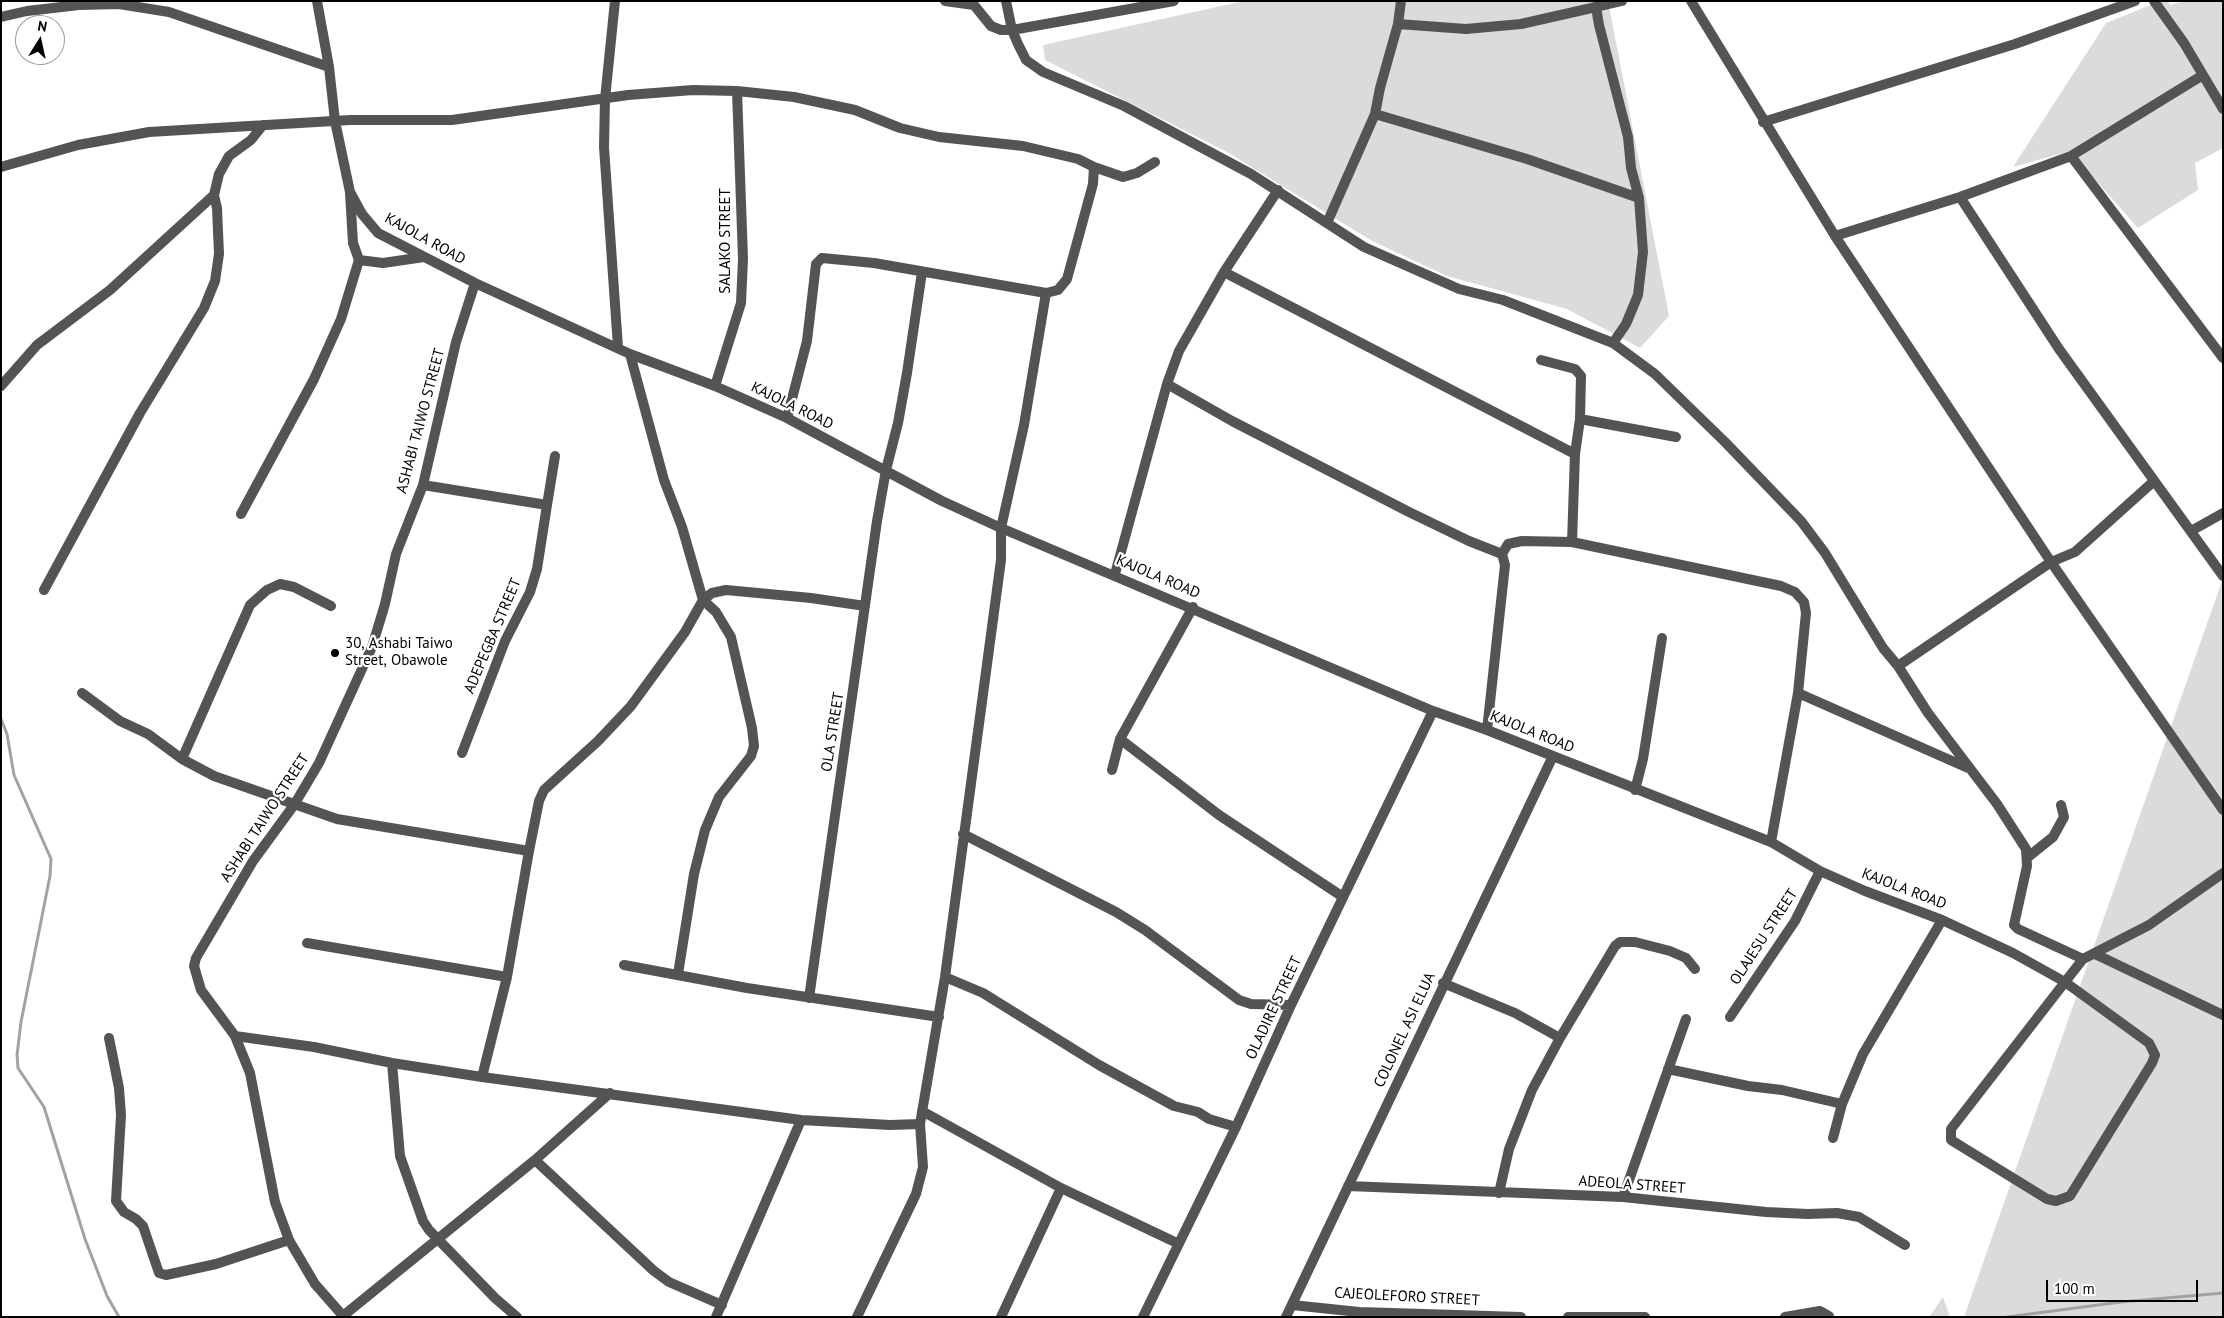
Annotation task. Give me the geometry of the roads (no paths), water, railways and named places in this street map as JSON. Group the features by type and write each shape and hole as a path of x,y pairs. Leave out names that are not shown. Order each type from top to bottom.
{"street":[{"name":"KAJOLA ROAD","path":"317,1 329,67 334,121 350,192 362,214 378,233 475,283 630,354 715,386 786,418 942,501 1002,528 1193,607 1433,711 1487,730 1635,790 1771,842 1820,871 1865,891 1942,920 2013,953 2065,982 2149,1043 2154,1049 2152,1063 2070,1196 2063,1201 2047,1199 1951,1140 1949,1134 1954,1124 2065,982"},
{"path":"616,1 605,99 604,147 606,202 618,348"},
{"path":"945,1 975,3 991,26 1001,30 1012,30 1174,1"},
{"path":"1006,1 1012,30 1026,60 1043,72 1124,106 1278,190 1364,247 1459,289 1503,300 1613,343 1655,374 1685,402 1801,522 1928,713 2012,826 2026,849 2028,857 2014,925 2083,959"},
{"path":"1327,223 1375,114 1380,88 1398,24 1401,1"},
{"path":"1398,24 1466,29 1521,24 1622,1"},
{"path":"1691,1 1763,122 1835,236 2051,562 2223,810"},
{"path":"1763,122 2015,44 2135,1"},
{"path":"2154,1 2184,43 2223,109"},
{"path":"1,17 27,11 61,7 119,4 169,12 329,67"},
{"path":"1596,7 1628,137 1631,168 1639,198 1643,252 1638,295 1626,324 1613,343"},
{"path":"1835,236 1960,197 2071,156 2202,75"},
{"path":"1,167 78,145 149,132 214,130 334,121 452,120 652,92 737,91 794,97 855,110 900,128 939,137 1023,146 1078,159 1123,177 1137,173 1155,162"},
{"name":"SALAKO STREET","path":"715,386 741,303 743,259 737,91"},
{"path":"1375,114 1527,159 1639,198"},
{"path":"44,590 136,421 204,308 214,281 219,254 217,208 214,195 219,174 228,156 251,140 263,125"},
{"path":"2071,156 2223,358"},
{"path":"786,418 807,341 816,264 822,258 874,263 1046,293 1058,290 1067,279 1093,184 1094,167"},
{"path":"1115,574 1167,384 1179,351 1224,272 1278,190"},
{"path":"241,514 314,380 341,319 359,260 353,243 350,192"},
{"path":"1,386 37,345 110,290 214,195"},
{"path":"1960,197 2058,349 2223,576"},
{"path":"359,260 383,263 424,257"},
{"name":"OLA STREET","path":"809,998 886,470 898,423 922,272"},
{"path":"1224,272 1575,454"},
{"name":"ASHABI TAIWO STREET","path":"343,1316 315,1284 289,1240 275,1202 250,1073 235,1036 201,990 194,966 196,958 253,862 294,805 319,763 340,721 372,647 385,604 396,554 423,485 456,342 475,283"},
{"path":"857,1317 916,1194 924,1167 920,1124 945,977 1001,560 1002,528 1024,425 1046,293"},
{"path":"630,354 664,480 682,527 703,600 716,612 731,637 752,728 754,746 751,756 719,797 705,830 694,874 678,974"},
{"path":"1541,360 1575,369 1581,376 1580,418 1575,454 1572,542"},
{"path":"1167,384 1232,421 1410,512 1469,541 1502,554 1506,565 1487,730"},
{"path":"1580,418 1676,437"},
{"name":"ADEPEGBA STREET","path":"462,754 505,641 530,592 537,569 555,456"},
{"path":"1898,666 2051,562 2075,552 2153,482"},
{"path":"423,485 547,505"},
{"path":"2191,531 2223,513"},
{"path":"1502,554 1508,544 1522,541 1572,542 1675,562 1781,586 1795,592 1804,602 1806,613 1798,693 1771,842"},
{"path":"182,759 250,605 267,590 280,584 294,588 330,606"},
{"path":"482,1077 507,977 529,851 539,801 544,790 598,741 631,706 685,632 703,600 712,593 726,590 802,596 866,606"},
{"path":"1112,770 1120,739 1193,607"},
{"path":"1635,790 1643,759 1662,638"},
{"path":"82,693 120,721 148,734 182,759 214,776 294,805 337,819 529,851"},
{"path":"1798,693 1969,768"},
{"name":"OLADIRE STREET","path":"1143,1317 1177,1243 1236,1127 1291,1005 1433,711"},
{"path":"1120,739 1219,815 1344,897"},
{"name":"COLONEL ASI ELUA","path":"1286,1317 1443,983 1553,756"},
{"path":"2028,857 2053,836 2064,817 2061,805"},
{"path":"963,834 1116,912 1145,930 1239,1000 1251,1004 1291,1005"},
{"name":"OLAJESU STREET","path":"1730,1017 1795,921 1820,871"},
{"path":"2065,982 2083,959 2149,925 2223,873"},
{"path":"1833,1138 1842,1104 1863,1054 1942,920"},
{"path":"1499,1193 1509,1149 1532,1090 1560,1038 1615,946 1626,940 1670,950 1686,958 1695,969"},
{"path":"308,943 507,977"},
{"path":"2095,954 2223,1014"},
{"path":"624,965 809,998 939,1017"},
{"path":"945,977 983,993 1099,1065 1174,1106 1198,1112 1209,1119 1236,1127"},
{"path":"1443,983 1515,1013 1560,1038"},
{"path":"1623,1197 1686,1019"},
{"path":"235,1036 314,1047 392,1063 482,1077 801,1120 890,1125 920,1124"},
{"path":"109,1038 119,1088 121,1115 116,1201 124,1212 143,1226 159,1273 166,1274 216,1264 289,1240"},
{"path":"392,1063 400,1156 404,1173 423,1221 495,1298 517,1317"},
{"path":"1668,1068 1748,1086 1782,1090 1842,1104"},
{"path":"343,1316 535,1160 610,1093"},
{"path":"922,1111 1061,1188 1177,1243"},
{"path":"716,1317 801,1120"},
{"path":"535,1160 654,1271 669,1282 722,1305"},
{"name":"ADEOLA STREET","path":"1348,1186 1623,1197 1766,1212 1808,1214 1837,1212 1859,1217 1905,1245"},
{"path":"1001,1317 1061,1188"},
{"name":"CAJEOLEFORO STREET","path":"1292,1305 1359,1312 1521,1317"},
{"path":"1786,1317 1820,1311 1829,1316"},
{"path":"1568,1317 1646,1317"}],"waterway":[{"path":"1,719 7,734 14,775 51,859 50,876 21,1022 17,1055 18,1068 44,1107 85,1239 107,1296 119,1317"},
{"path":"2007,1317 2121,1302 2223,1293"}],"place":[{"name":"30, Ashabi Taiwo Street, Obawole","path":"335,653"}]}
